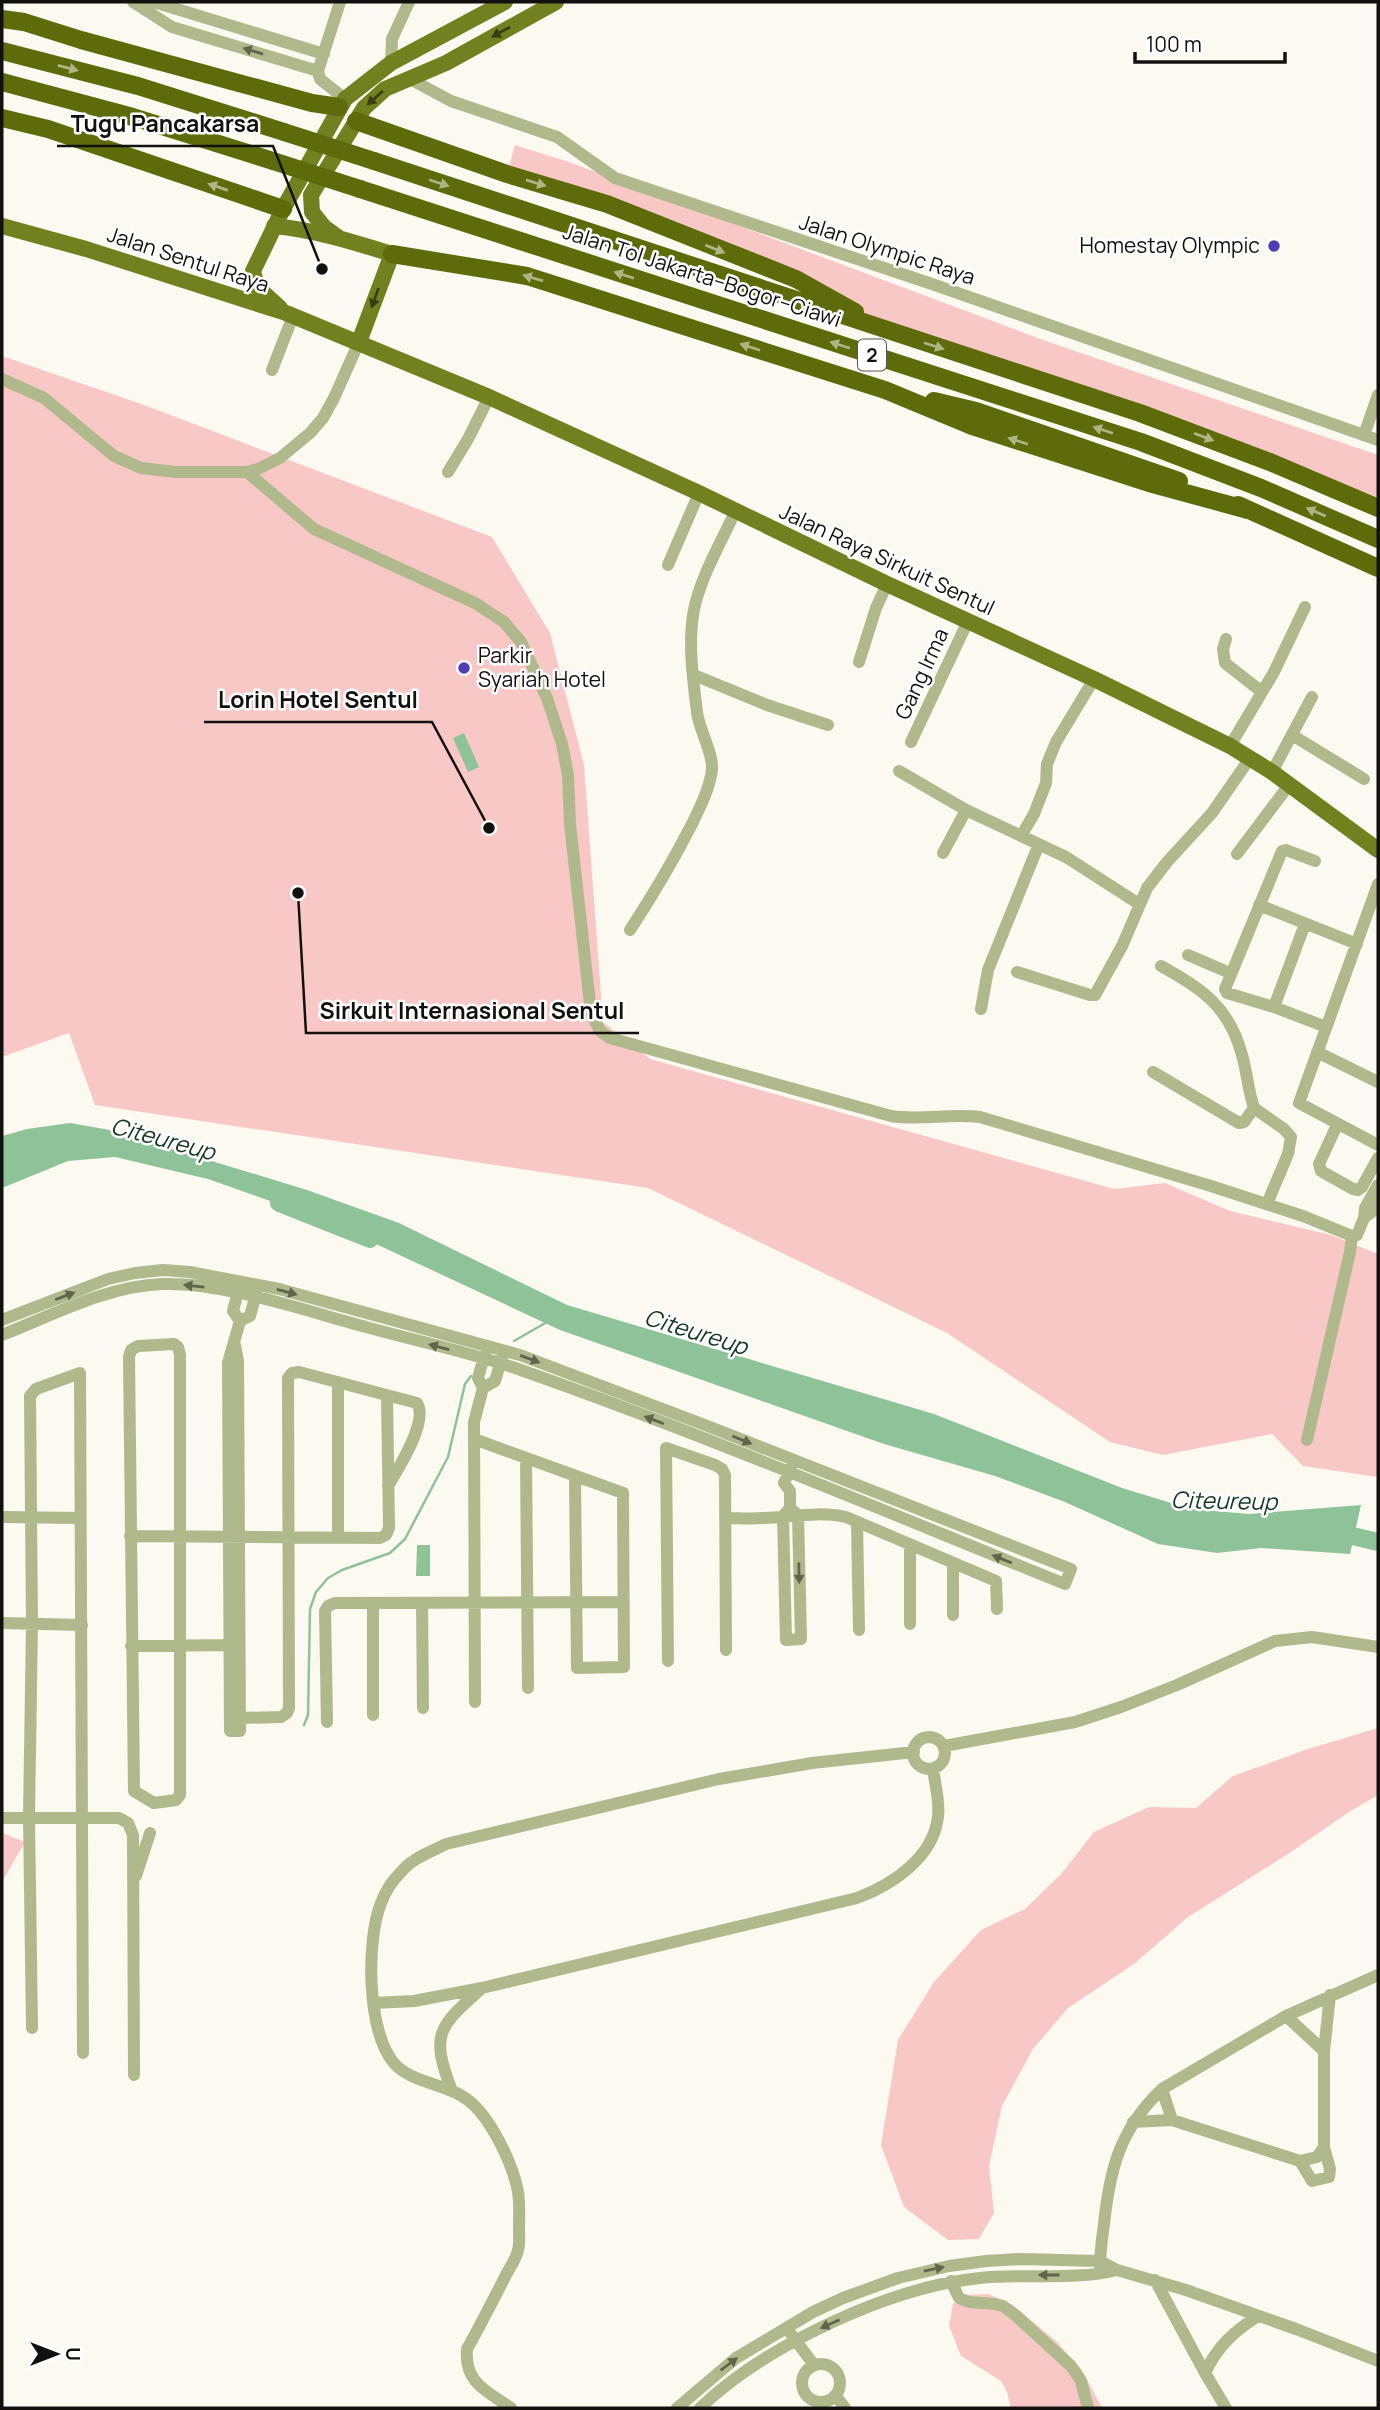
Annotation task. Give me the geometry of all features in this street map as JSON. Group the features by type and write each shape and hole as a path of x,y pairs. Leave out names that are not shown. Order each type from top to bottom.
{"highway":[{"path":"2,19 24,22 312,103 342,103"},
{"name":"Jalan Tol Jakarta–Bogor–Ciawi","path":"2,51 138,86 284,132 1140,413 1270,462 1378,508"},
{"name":"Jalan Tol Jakarta–Bogor–Ciawi","path":"2,82 133,117 1141,442 1261,488 1378,539"},
{"path":"2,118 48,129 283,209"},
{"path":"356,121 507,174 607,204 796,279 893,332"},
{"path":"392,254 527,276 885,390 984,430 1149,483 1248,510 1378,568"}],"main road":[{"path":"290,315 257,287 253,271 283,209 342,103 391,62 505,2"},
{"path":"339,238 324,227 312,212 311,195 364,108 385,89 446,63 556,2"},
{"name":"Jalan Sentul Raya","path":"2,226 86,249 290,315 359,342"},
{"path":"274,226 339,238 392,254 359,342"},
{"name":"Jalan Raya Sirkuit Sentul","path":"359,342 489,397 699,493 1230,746 1272,772 1378,850"}],"street":[{"path":"133,2 157,3 324,54"},
{"path":"133,2 172,27 318,71"},
{"path":"340,2 318,71 320,79 342,103"},
{"path":"391,62 392,39 409,2"},
{"name":"Jalan Olympic Raya","path":"410,79 451,101 557,137 615,178 957,293 1345,430 1373,436"},
{"path":"272,370 290,315"},
{"path":"2,379 44,398 114,456 141,468 176,472 247,472 280,458 310,433 323,418 359,342"},
{"path":"1373,436 1378,395"},
{"path":"448,472 489,397"},
{"path":"247,472 314,529 475,603 504,622 521,642 547,698 562,744 568,775 570,824 591,1013 600,1031 610,1038 891,1116 980,1116 1267,1204 1352,1236 1357,1235 1365,1208 1378,1185"},
{"path":"668,565 699,493"},
{"path":"630,930 679,851 710,780 711,757 698,722 692,638 695,606 735,512"},
{"path":"859,662 876,608 887,584"},
{"path":"1230,746 1281,659 1305,607"},
{"name":"Gang Irma","path":"911,742 968,621"},
{"path":"1226,639 1223,649 1224,663 1262,692"},
{"path":"694,675 767,705 828,725"},
{"path":"1021,836 1034,814 1046,783 1047,764 1056,742 1094,679"},
{"path":"1272,772 1312,697"},
{"path":"1292,734 1364,779"},
{"path":"1017,972 1095,995 1122,946 1147,888 1212,813 1250,758"},
{"path":"899,771 967,810 1066,857 1139,904"},
{"path":"1237,854 1289,785"},
{"path":"943,853 967,810"},
{"path":"981,1009 988,971 1039,844"},
{"path":"1315,861 1286,850 1282,851 1224,989 1227,993 1326,1027"},
{"path":"1378,884 1299,1103 1378,1145"},
{"path":"1259,905 1357,944"},
{"path":"1274,1007 1305,924"},
{"path":"1188,955 1230,974"},
{"path":"1161,966 1204,992 1224,1014 1242,1055 1254,1108 1291,1137 1288,1154 1267,1204"},
{"path":"1317,1052 1378,1082"},
{"path":"1153,1072 1238,1123 1244,1122 1254,1108"},
{"path":"1337,1125 1319,1164 1321,1171 1358,1190 1378,1158"},
{"path":"1364,1218 1373,1211 1378,1202"},
{"path":"1307,1440 1352,1236"},
{"path":"2,1320 108,1279 163,1270 190,1272 239,1287 255,1298 502,1357 705,1425 791,1467 805,1473 1065,1584 1071,1569 805,1473"},
{"path":"2,1335 112,1292 137,1286 163,1284 239,1287 258,1284 485,1353"},
{"path":"240,1321 250,1316 258,1284"},
{"path":"239,1287 233,1311 240,1321 228,1363 235,1644 240,1718 281,1717 289,1708 288,1378 292,1373 299,1372 417,1403 420,1417 409,1451 388,1486"},
{"path":"174,1344 180,1355 180,1795 176,1800 154,1803 134,1791 130,1536 129,1357 131,1350 138,1346 174,1344"},
{"path":"475,1702 474,1422 483,1388 478,1378 485,1353"},
{"path":"483,1388 495,1381 502,1357"},
{"path":"33,2028 29,1817 33,1623 30,1396 36,1389 80,1373 83,2053"},
{"path":"338,1382 338,1537"},
{"path":"130,1536 380,1538 386,1535 389,1528 387,1395"},
{"path":"474,1439 623,1493 624,1667 577,1668 575,1476"},
{"path":"668,1661 666,1448 722,1469 725,1475 726,1650"},
{"path":"526,1458 528,1688"},
{"path":"790,1513 801,1639 786,1640 790,1491 784,1483 791,1467"},
{"path":"790,1491 799,1488 805,1473"},
{"path":"725,1518 790,1513 830,1514 857,1522 996,1581 997,1609"},
{"path":"2,1517 80,1518"},
{"path":"857,1522 859,1630"},
{"path":"910,1544 910,1624"},
{"path":"953,1563 953,1615"},
{"path":"422,1602 423,1708"},
{"path":"327,1722 325,1611 335,1603 623,1602"},
{"path":"373,1603 373,1715"},
{"path":"2,1623 82,1625"},
{"path":"944,1746 1075,1722 1166,1689 1275,1641 1312,1637 1378,1647"},
{"path":"131,1646 235,1644"},
{"path":"936,1738 944,1746 945,1758 938,1767 927,1769 917,1763 914,1752 919,1741 936,1738"},
{"path":"511,2408 471,2378 466,2360 467,2349 519,2250 517,2190 507,2158 489,2124 469,2100 406,2073 386,2052 374,2003 371,1958 375,1921 382,1900 403,1869 446,1844 719,1779 812,1763 914,1752"},
{"path":"374,2003 414,2001 482,1987 844,1901 884,1887 911,1866 932,1836 938,1820 933,1769"},
{"path":"2,1818 81,1816 118,1818 128,1824 133,1835 134,2076"},
{"path":"132,1890 150,1833"},
{"path":"1100,2268 1107,2194 1121,2144 1133,2122 1162,2089 1286,2017 1378,1975"},
{"path":"452,2091 439,2052 443,2027 482,1987"},
{"path":"1300,2161 1312,2181 1329,2177 1330,2169 1324,2147 1324,2051 1330,1996"},
{"path":"1286,2017 1324,2051"},
{"path":"1162,2089 1172,2120"},
{"path":"1133,2122 1172,2120 1300,2161 1317,2157 1324,2147"},
{"path":"677,2408 736,2358 786,2326 843,2298 923,2272 986,2261 1020,2259 1117,2270 1155,2280 1378,2361"},
{"path":"699,2408 751,2366 795,2340 869,2307 951,2281 1100,2268"},
{"path":"1155,2280 1226,2408"},
{"path":"951,2281 959,2298 1003,2306 1071,2366 1081,2381 1088,2408"},
{"path":"1205,2374 1227,2338 1258,2316"},
{"path":"786,2326 814,2365"},
{"path":"822,2364 837,2371 840,2379 836,2396 824,2403 811,2400 802,2389 803,2375 814,2365 822,2364"},
{"path":"836,2396 845,2408"}],"shaded area":[{"path":"515,145 569,162 1043,340 1378,455 1378,508 893,332 796,279 507,174"},
{"path":"2,356 144,405 492,537 550,633 584,765 603,1022 650,1059 1114,1189 1165,1183 1230,1211 1331,1235 1378,1254 1378,1477 1303,1466 1272,1434 1163,1455 1110,1442 947,1333 648,1188 95,1105 69,1033 2,1057"},
{"path":"464,733 479,767 468,772 453,738"},
{"path":"70,1123 110,1130 307,1190 399,1223 567,1305 934,1414 1122,1488 1191,1509 1249,1514 1361,1505 1350,1554 1261,1548 1217,1553 1158,1544 1065,1502 995,1476 884,1444 560,1330 329,1222 208,1179 115,1157 68,1161 2,1188 2,1136 27,1129"},
{"path":"417,1545 430,1545 430,1576 416,1576"},
{"path":"1378,1728 1378,1795 1188,1917 1134,1964 1068,2008 1033,2049 1002,2106 989,2166 994,2213 979,2239 948,2240 904,2207 881,2145 898,2040 934,1982 981,1930 1025,1909 1062,1873 1094,1832 1149,1807 1196,1808 1233,1776"},
{"path":"2,1833 25,1842 2,1882"},
{"path":"988,2294 1013,2305 1056,2341 1082,2370 1102,2408 1011,2408 1001,2381 961,2356 949,2326 953,2304 965,2295"}],"waterway":[{"name":"Citeureup","path":"279,1203 370,1239"},
{"path":"514,1341 547,1322"},
{"path":"304,1725 308,1715 310,1609 316,1592 328,1578 342,1570 390,1553 405,1539 448,1457 465,1384 471,1376"},
{"name":"Citeureup","path":"1331,1531 1378,1542"}],"place":[{"name":"Homestay Olympic","path":"1274,246"},
{"name":"Tugu Pancakarsa","path":"322,269"},
{"name":"Parkir Syariah Hotel","path":"464,668"},
{"name":"Lorin Hotel Sentul","path":"489,828"},
{"name":"Sirkuit Internasional Sentul","path":"298,893"}]}
